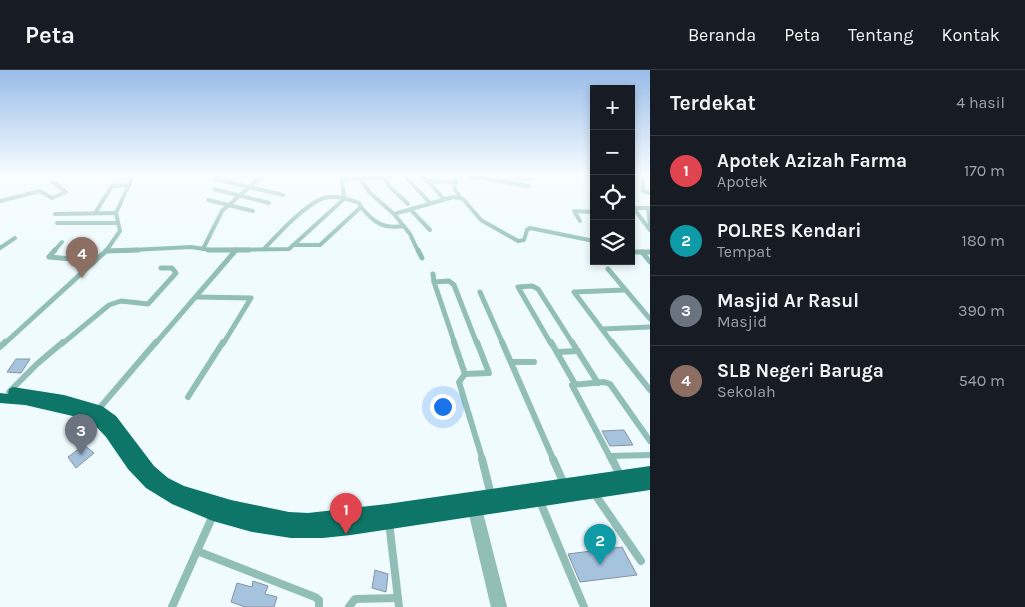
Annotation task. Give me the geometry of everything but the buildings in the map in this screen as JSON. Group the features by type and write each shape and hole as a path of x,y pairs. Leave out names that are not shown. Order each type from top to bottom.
{"highway":[{"path":"3,394 24,400 96,413 141,475 158,490 194,507 308,520 387,511 475,510 539,500 621,477 650,472"},
{"path":"216,509 256,524 309,531 388,522 420,511 491,496 566,486 590,487 650,483"}],"street":[{"path":"95,213 103,201"},
{"path":"0,348 106,251 120,231 116,213 122,201"},
{"path":"212,201 253,211"},
{"path":"204,249 221,213 233,201"},
{"path":"261,201 269,203"},
{"path":"264,249 289,225 319,201"},
{"path":"106,251 289,249 342,201"},
{"path":"352,201 356,202 376,224 383,227 404,226"},
{"path":"379,201 404,226 422,258"},
{"path":"405,201 408,204"},
{"path":"394,214 437,201"},
{"path":"464,201 481,220 518,241 524,240 527,230 530,228 590,239"},
{"path":"293,245 320,245 361,207"},
{"path":"635,209 649,208 649,227"},
{"path":"411,210 430,230"},
{"path":"580,221 574,211 590,212"},
{"path":"635,211 649,227"},
{"path":"55,214 116,213"},
{"path":"351,216 369,217"},
{"path":"57,223 117,223"},
{"path":"0,248 15,238"},
{"path":"62,242 49,257 94,261"},
{"path":"96,413 236,250"},
{"path":"635,252 650,252"},
{"path":"642,252 650,262"},
{"path":"3,394 109,305 121,301 148,304 176,273 172,268 161,268"},
{"path":"608,269 650,319"},
{"path":"432,274 465,374 460,384 476,434 491,496"},
{"path":"434,282 449,281 454,285 489,373 465,374"},
{"path":"575,384 518,287 532,286 538,289 598,383"},
{"path":"624,290 574,292 650,390"},
{"path":"480,292 513,362 566,486"},
{"path":"188,397 251,300 245,296 215,299 196,298"},
{"path":"602,330 650,327"},
{"path":"557,352 578,351"},
{"path":"513,362 534,362"},
{"path":"575,384 607,383 613,387 650,441"},
{"path":"575,384 572,385 621,477"},
{"path":"609,456 650,455"},
{"path":"590,487 641,562"},
{"path":"539,500 584,607"},
{"path":"172,607 216,509"},
{"path":"475,510 495,607"},
{"path":"475,510 503,607"},
{"path":"349,607 355,599 399,602 388,522"},
{"path":"197,551 315,597 319,600 319,607"}],"place":[{"name":"SLB Negeri Baruga","path":"82,278"},
{"name":"Masjid Ar Rasul","path":"81,455"},
{"name":"Apotek Azizah Farma","path":"346,534"},
{"name":"POLRES Kendari","path":"600,565"}]}
